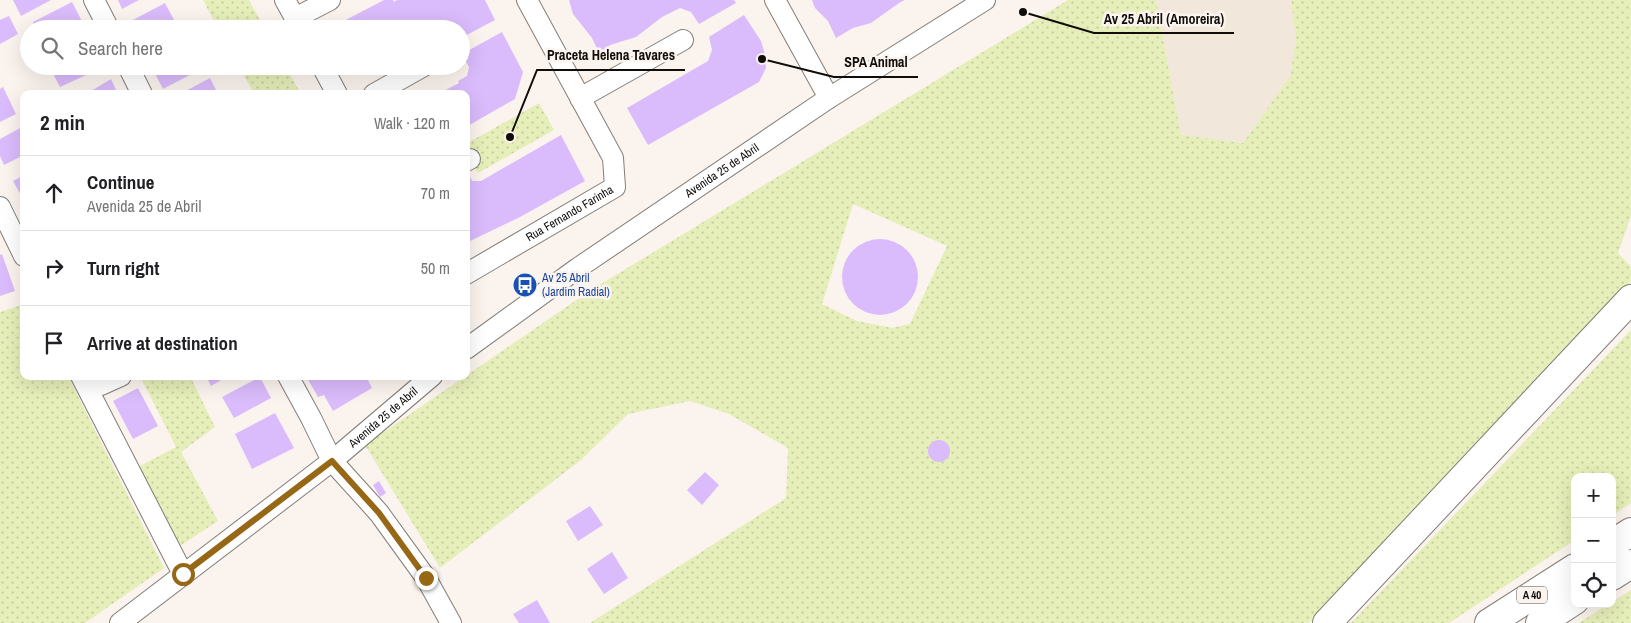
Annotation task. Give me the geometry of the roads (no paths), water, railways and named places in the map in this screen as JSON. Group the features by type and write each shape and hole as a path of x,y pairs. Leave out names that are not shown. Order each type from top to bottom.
{"highway":[{"path":"1327,623 1631,299"},
{"path":"1616,541 1631,532"},
{"path":"1616,573 1631,564"},
{"name":"A 40","path":"1489,623 1571,571"},
{"name":"A 40","path":"1540,623 1571,603"}],"street":[{"path":"94,0 104,20"},
{"path":"285,0 296,20"},
{"path":"303,20 330,0"},
{"name":"Rua Fernando Farinha","path":"470,272 615,187 614,158 527,0"},
{"path":"775,0 829,98"},
{"name":"Avenida 25 de Abril","path":"470,346 578,268 829,98 985,0"},
{"path":"580,98 683,40"},
{"path":"132,75 140,90"},
{"path":"327,75 335,90"},
{"path":"381,90 408,75"},
{"path":"0,207 6,232 20,251"},
{"path":"84,380 183,574"},
{"path":"90,380 101,385 113,380"},
{"path":"290,380 312,418 332,461 379,513 426,578 451,623"},
{"name":"Avenida 25 de Abril","path":"133,619 183,574 332,461 427,380"}],"place":[{"name":"Av 25 Abril (Amoreira)","path":"1023,12"},
{"name":"SPA Animal","path":"762,59"},
{"name":"Praceta Helena Tavares","path":"510,137"},
{"name":"Av 25 Abril (Jardim Radial)","path":"525,285"}]}
